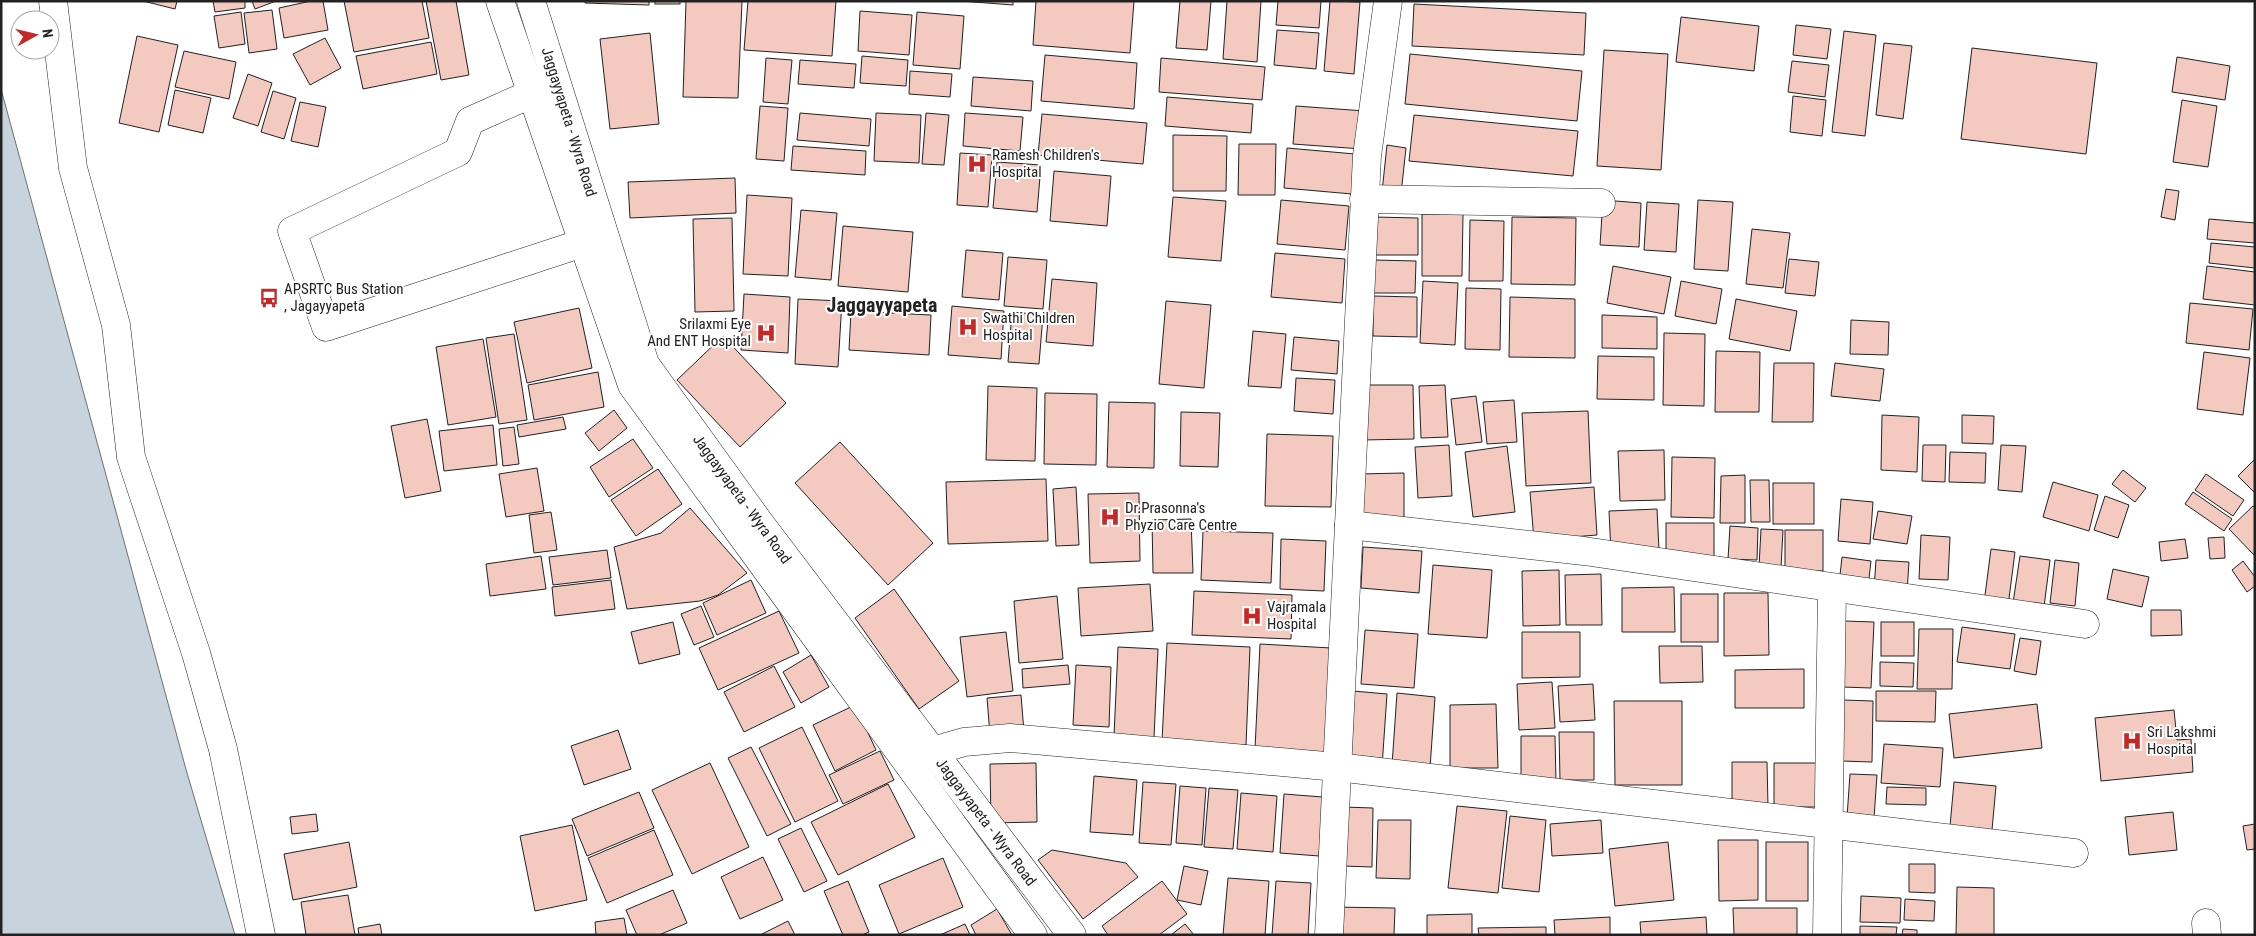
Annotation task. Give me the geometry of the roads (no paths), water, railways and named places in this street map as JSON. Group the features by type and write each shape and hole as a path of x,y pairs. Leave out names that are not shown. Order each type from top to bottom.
{"street":[{"path":"53,1 73,168 116,325 130,457 196,653 223,748 261,935"},
{"path":"500,1 532,93 594,239 632,385 1033,935"},
{"name":"Jaggayyapeta - Wyra Road","path":"531,1 556,82 594,239 644,364 758,522 1072,935"},
{"path":"1329,935 1364,199 1367,156 1388,1"},
{"path":"556,82 470,121 458,152 292,231 326,327 594,239"},
{"path":"1364,199 1601,203"},
{"path":"1349,525 1584,551 2085,624"},
{"path":"1828,935 1832,588"},
{"path":"933,751 964,742 1010,738 1338,767 2074,853"}],"place":[{"name":"Ramesh Children's Hospital","path":"977,164"},
{"name":"APSRTC Bus Station , Jagayyapeta","path":"269,298"},
{"name":"Swathi Children Hospital","path":"968,327"},
{"name":"Srilaxmi Eye And ENT Hospital","path":"766,333"},
{"name":"Dr.Prasonna's Phyzio Care Centre","path":"1110,517"},
{"name":"Vajramala Hospital","path":"1252,616"},
{"name":"Sri Lakshmi Hospital","path":"2132,741"}],"district":[{"name":"Jaggayyapeta","path":"882,305"}]}
